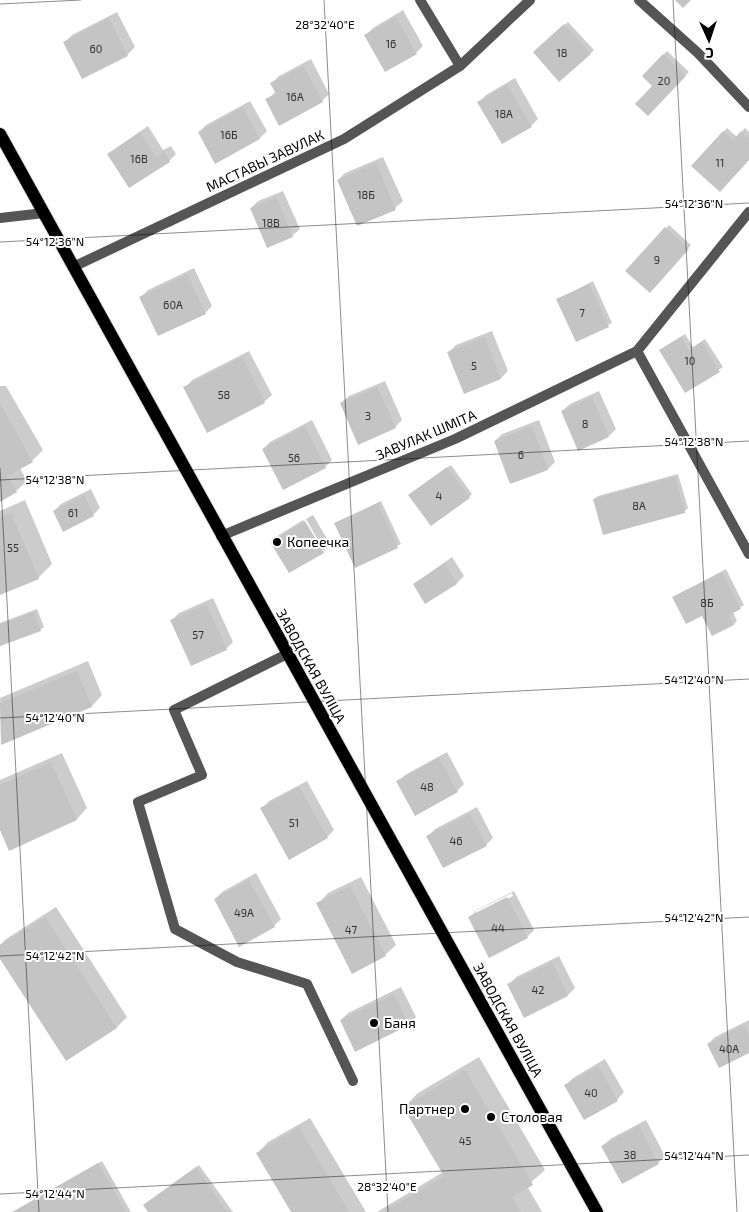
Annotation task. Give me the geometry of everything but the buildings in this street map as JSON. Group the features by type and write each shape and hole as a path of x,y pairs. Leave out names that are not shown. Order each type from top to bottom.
{"main road":[{"name":"ЗАВОДСКАЯ ВУЛІЦА","path":"0,134 597,1212"}],"street":[{"path":"420,0 460,66"},
{"name":"МАСТАВЫ ЗАВУЛАК","path":"73,267 344,139 460,66 530,0"},
{"path":"639,0 698,53 749,107"},
{"name":"ЗАВУЛАК ШМІТА","path":"221,536 455,439 637,351 749,212"},
{"path":"0,218 44,213"},
{"path":"637,351 749,554"},
{"path":"287,654 174,710 202,775 138,802 175,929 237,962 307,984 354,1082"}],"place":[{"name":"Копеечка","path":"277,542"},
{"name":"Баня","path":"374,1023"},
{"name":"Партнер","path":"465,1109"},
{"name":"Столовая","path":"491,1117"}]}
